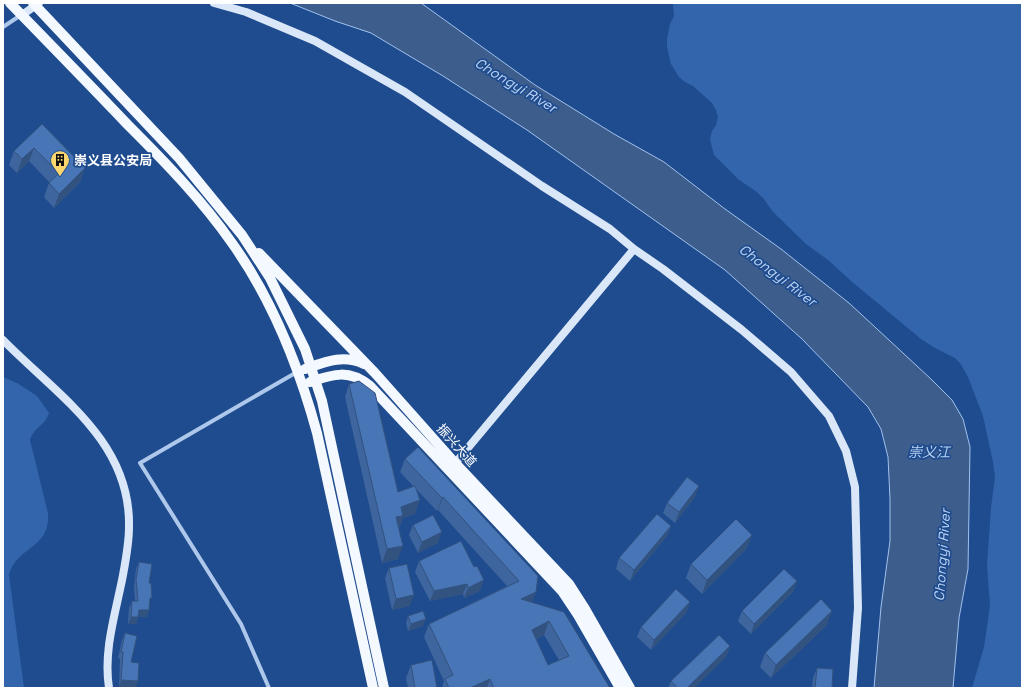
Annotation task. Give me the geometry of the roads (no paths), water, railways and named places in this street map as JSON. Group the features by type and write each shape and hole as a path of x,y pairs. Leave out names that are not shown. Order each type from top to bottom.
{"main road":[{"path":"10,3 170,168 207,210 232,243 258,285 289,348 317,433 373,688"},
{"path":"214,3 246,12 315,41 405,92 536,182 610,229 634,249 742,330 791,372 829,416 846,451 855,487 858,608 852,688"},
{"path":"22,15 36,4 179,158 242,235 270,278 299,337 322,401 384,688"},
{"name":"振兴大道","path":"242,235 374,373 452,466 562,591 578,615 620,688"},
{"path":"452,466 634,249"},
{"path":"3,340 66,399 89,423 111,453 122,476 127,497 129,525 128,548 109,649 107,674 109,688"},
{"path":"298,372 337,359 350,359 363,364 374,373"},
{"name":"振兴大道","path":"302,385 334,374 343,374 358,378 370,386 569,584 630,688"}],"street":[{"path":"3,27 22,15"},
{"path":"269,688 241,624 140,463 298,372"}],"water":[{"name":"崇义江","path":"290,3 421,3 535,85 614,134 664,162 725,209 781,249 849,303 952,400 963,419 970,447 968,569 959,618 953,688 874,688 881,607 890,541 890,499 888,457 881,429 868,407 802,339 725,270 527,130 443,76 371,33 335,21"}],"place":[{"name":"崇义县公安局","path":"60,177"}],"water label":[{"name":"Chongyi River","path":"516,85"},
{"name":"Chongyi River","path":"778,275"},
{"name":"Chongyi River","path":"942,555"}]}
